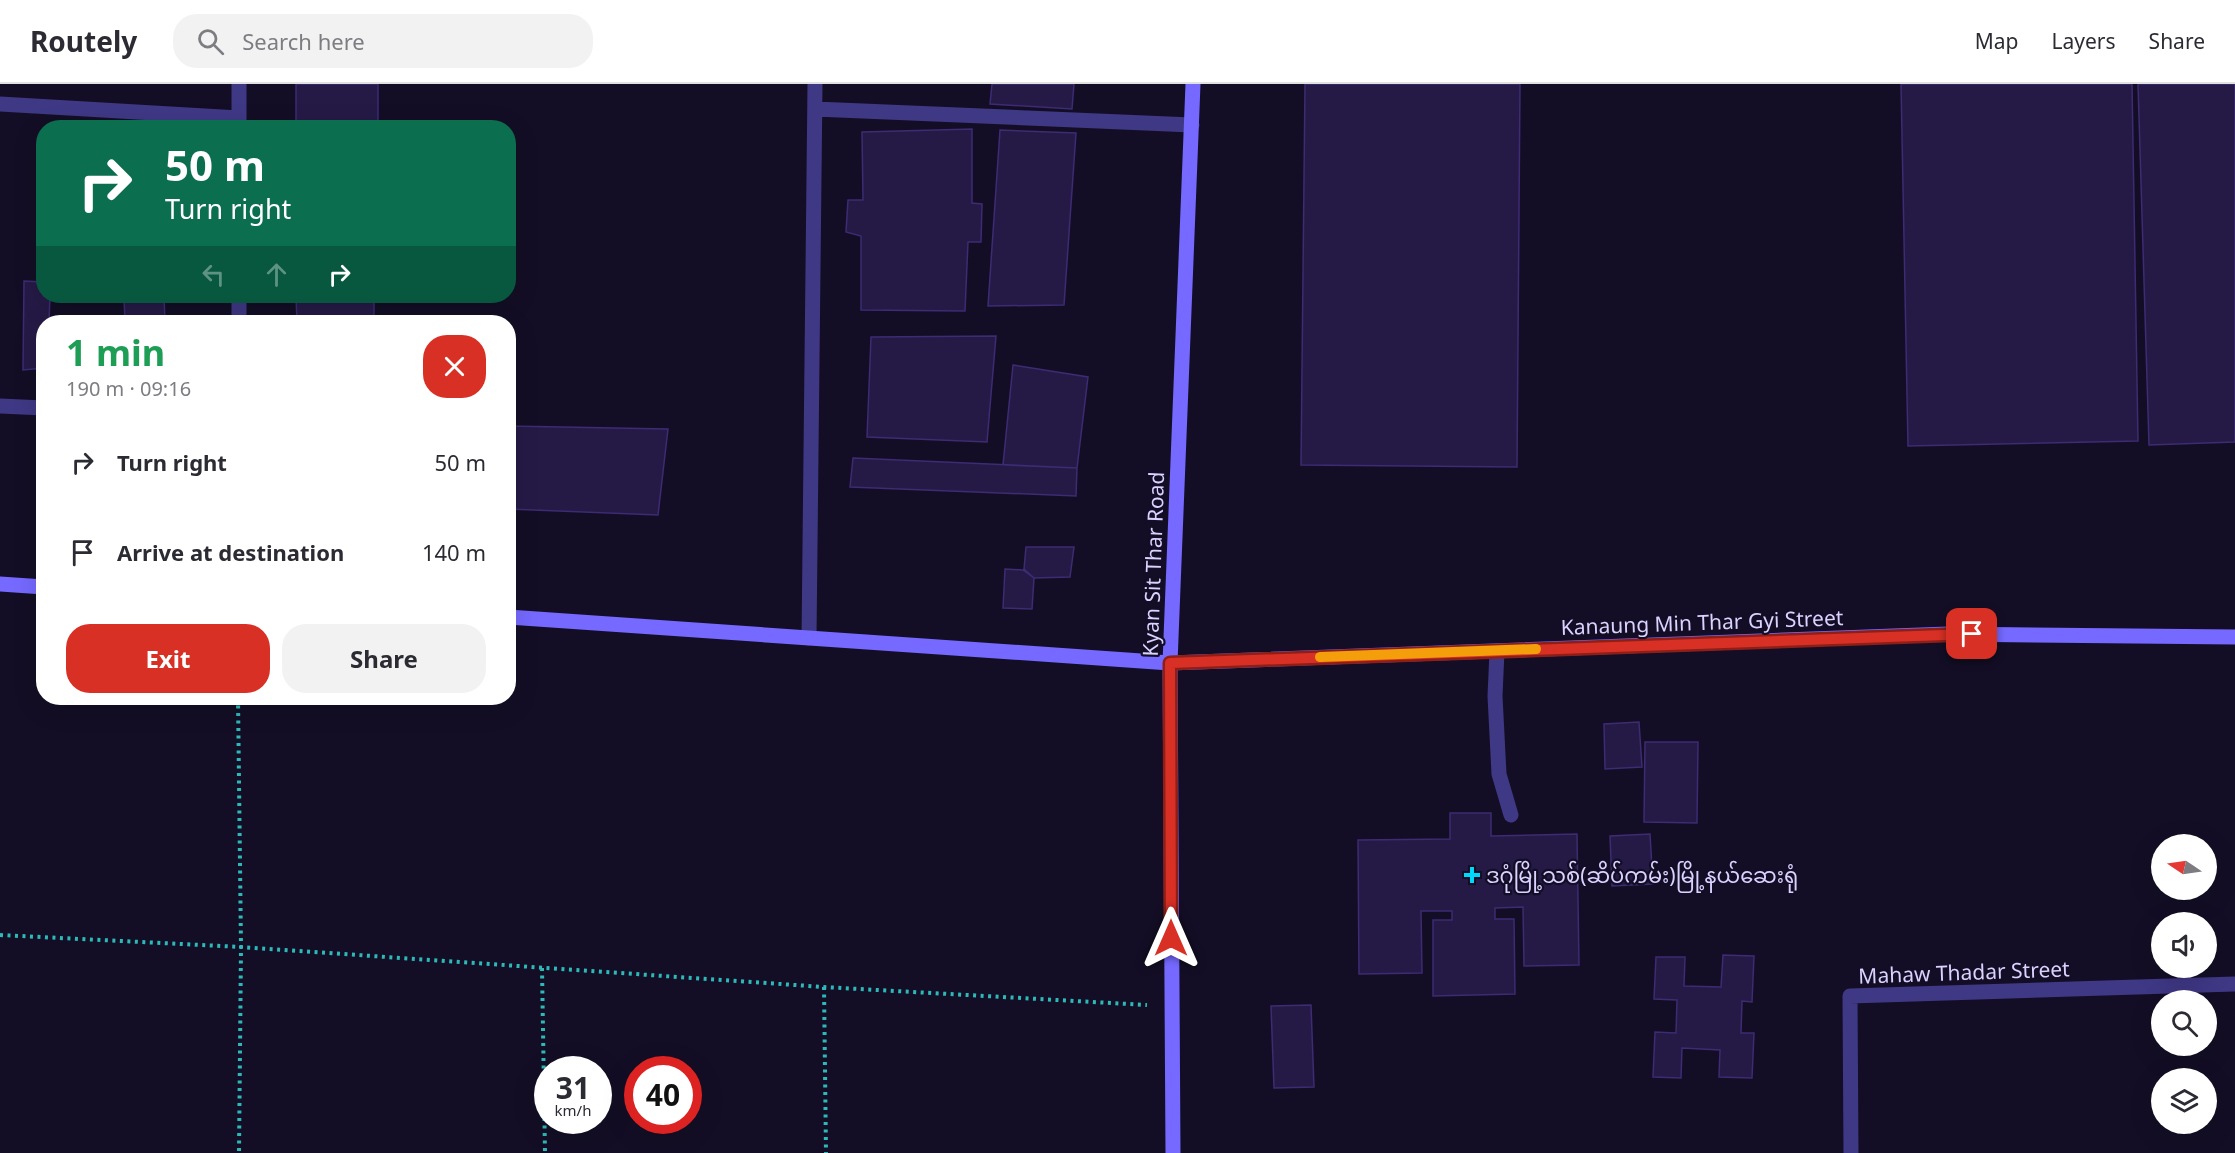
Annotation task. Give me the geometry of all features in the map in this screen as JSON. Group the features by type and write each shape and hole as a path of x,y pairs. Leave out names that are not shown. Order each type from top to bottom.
{"street":[{"path":"239,84 239,120"},
{"path":"809,638 815,84"},
{"name":"Kyan Sit Thar Road","path":"1173,1153 1170,663 1193,84"},
{"path":"0,104 201,120"},
{"path":"815,109 1192,125"},
{"path":"0,406 36,408"},
{"path":"0,584 36,586"},
{"name":"Kanaung Min Thar Gyi Street","path":"516,618 1170,663 1948,634 2235,637"},
{"path":"1497,651 1495,696 1499,774 1511,815"},
{"name":"Mahaw Thadar Street","path":"1851,1153 1850,996 2235,984"}],"path":[{"path":"238,705 241,947 239,1153"},
{"path":"0,936 241,947 824,987 1171,1006"},
{"path":"542,968 545,1153"},
{"path":"824,987 826,1153"}],"building":[{"path":"296,84 378,84 378,120 296,120"},
{"path":"992,84 1074,84 1072,109 990,104"},
{"path":"1305,84 1520,84 1517,467 1301,465"},
{"path":"1901,84 2132,84 2138,441 1908,446"},
{"path":"2138,84 2235,84 2235,442 2149,445"},
{"path":"972,129 972,203 982,204 981,242 968,242 965,311 861,310 861,236 846,232 848,200 863,200 862,132"},
{"path":"1000,130 1076,133 1064,305 988,306"},
{"path":"24,281 36,282 36,303 50,303 49,315 36,315 36,369 23,370"},
{"path":"124,303 164,303 165,315 125,315"},
{"path":"296,303 374,303 374,315 297,315"},
{"path":"996,336 987,442 867,437 871,337"},
{"path":"1013,365 1088,377 1077,468 1003,465"},
{"path":"516,426 668,429 658,515 516,509"},
{"path":"853,458 1077,468 1076,496 850,487"},
{"path":"1026,547 1074,547 1070,577 1034,578 1024,569"},
{"path":"1005,569 1023,570 1034,578 1032,609 1003,608"},
{"path":"1639,722 1642,767 1605,769 1604,724"},
{"path":"1645,742 1698,742 1697,823 1644,822"},
{"path":"1450,813 1491,813 1491,836 1577,834 1579,965 1524,966 1523,907 1495,908 1495,919 1514,919 1515,994 1433,996 1433,920 1452,920 1452,911 1421,911 1422,973 1359,974 1358,840 1450,839"},
{"path":"1650,834 1653,884 1612,886 1610,836"},
{"path":"1723,955 1754,956 1752,1002 1742,1001 1741,1033 1754,1033 1752,1078 1719,1077 1720,1050 1682,1048 1681,1078 1653,1077 1655,1032 1676,1033 1677,1000 1654,999 1656,957 1685,957 1684,986 1721,987"},
{"path":"1311,1005 1314,1087 1274,1088 1271,1006"}],"slow traffic":[{"path":"1320,657 1536,649"}],"place":[{"name":"ဒဂုံမြို့သစ်(ဆိပ်ကမ်း)မြို့နယ်ဆေးရုံ","path":"1472,875"}],"route":[{"path":"1171,938 1170,663 1972,634"}]}
